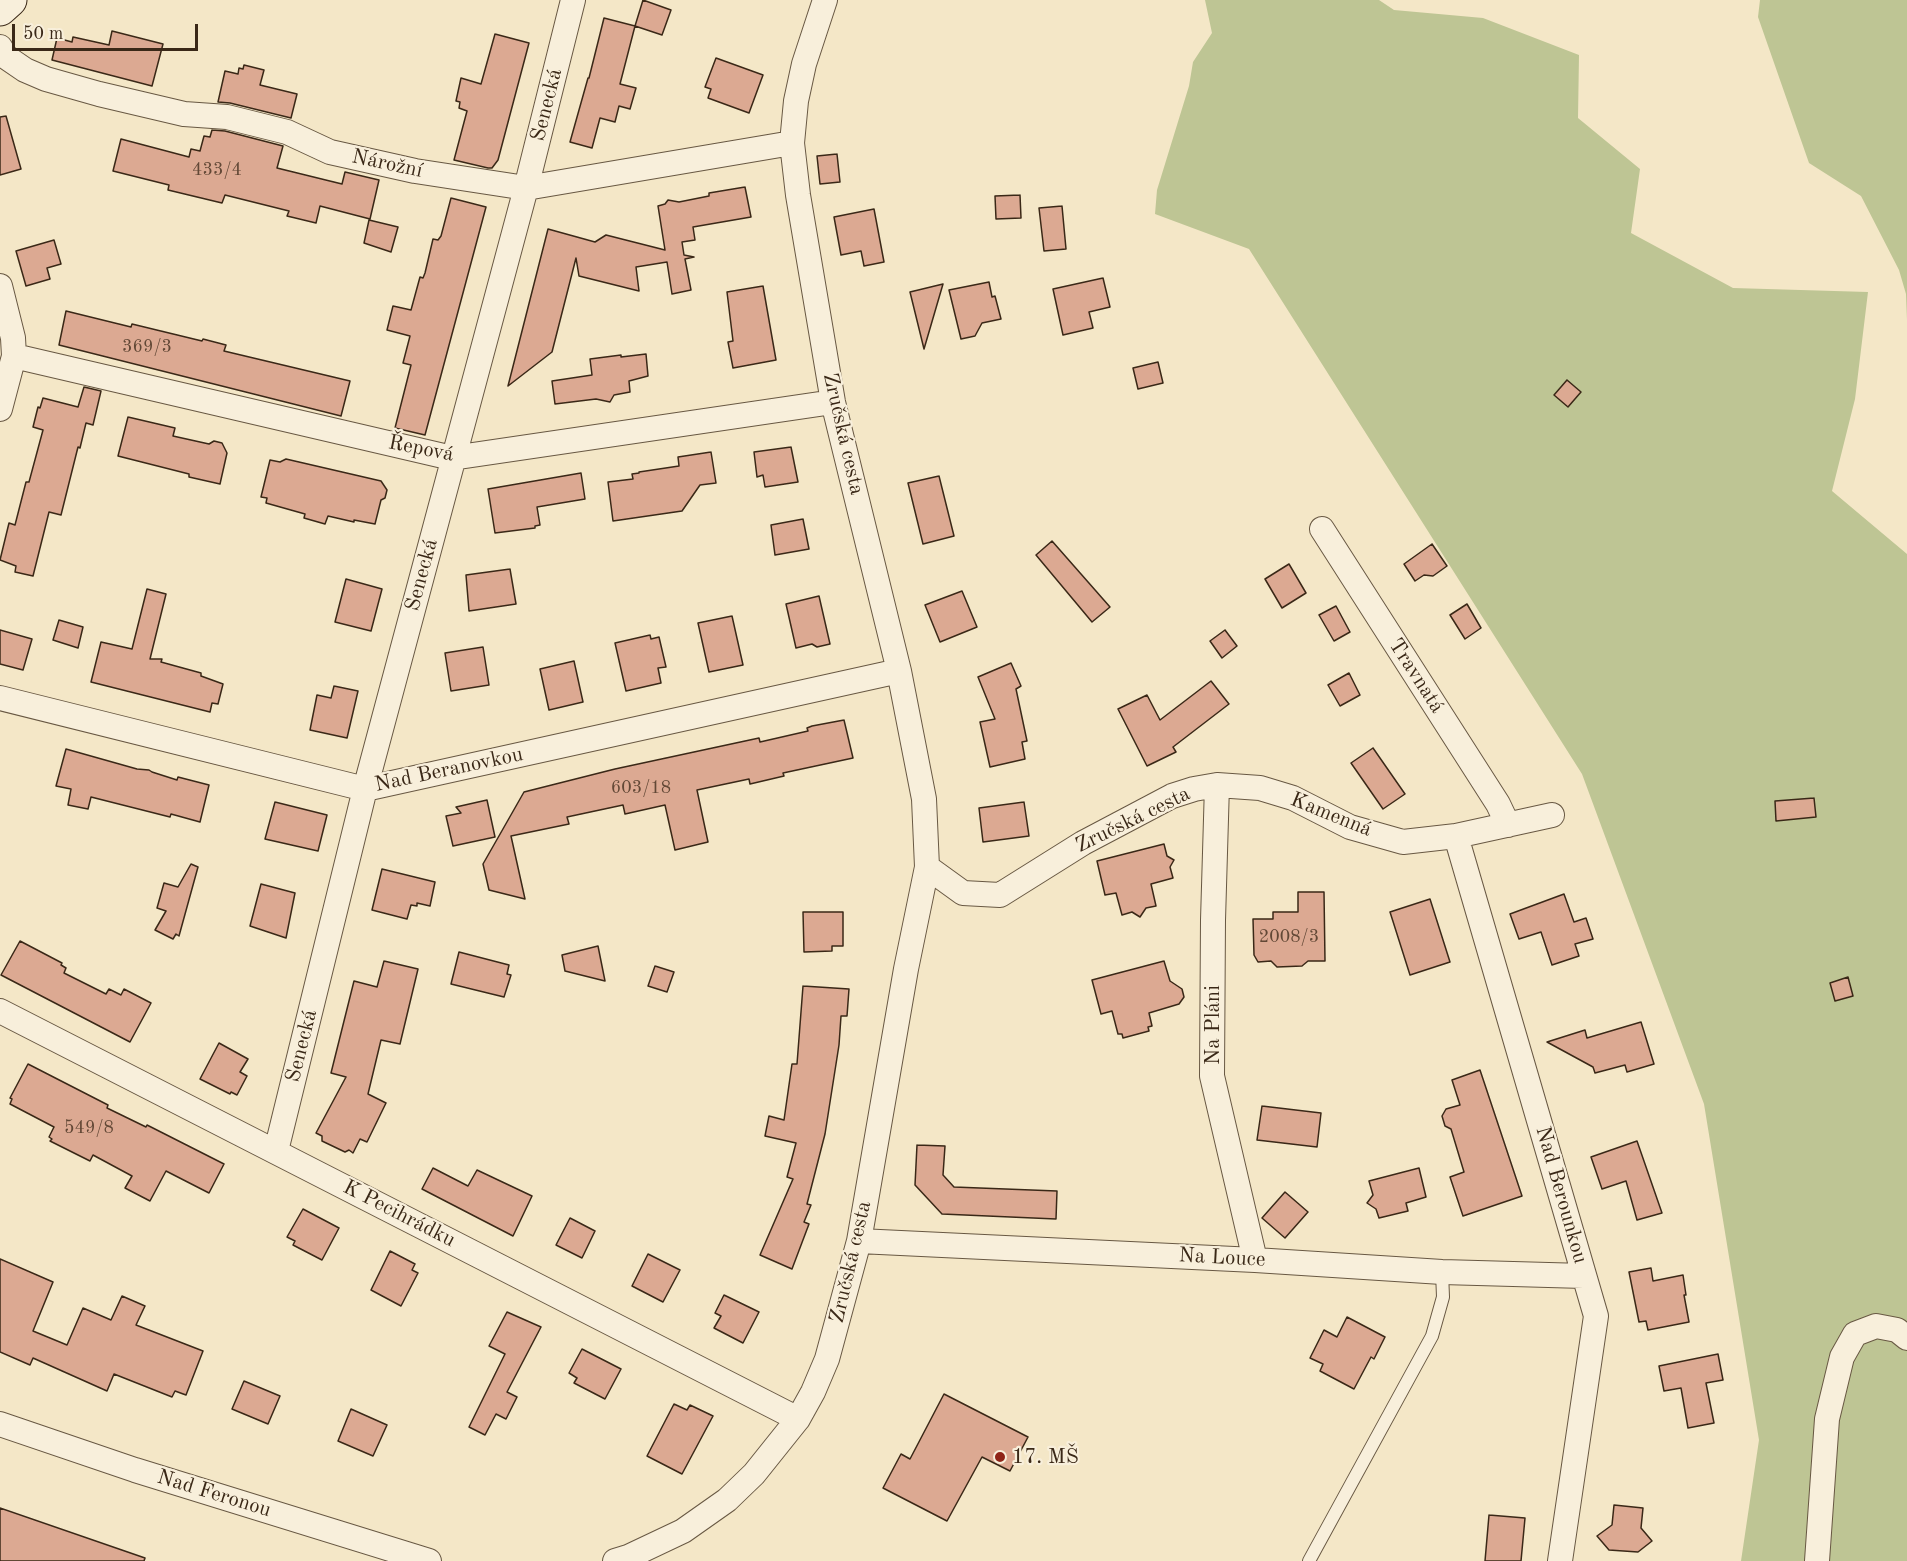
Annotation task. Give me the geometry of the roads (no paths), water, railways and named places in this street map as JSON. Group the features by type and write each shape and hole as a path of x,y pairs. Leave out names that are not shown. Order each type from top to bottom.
{"main road":[{"path":"0,9 10,0"}],"street":[{"name":"Senecká","path":"276,1151 365,789 526,188 573,0"},
{"name":"Zručská cesta","path":"625,1560 683,1531 727,1500 754,1474 798,1419 813,1392 827,1359 859,1241 904,980 927,867 924,799 899,671 833,402 798,195 792,143 796,101 821,2"},
{"name":"Nárožní","path":"0,47 6,57 46,80 184,114 227,117 287,132 330,152 415,171 526,188 792,143"},
{"path":"0,286 13,338 14,356 0,409"},
{"name":"Řepová","path":"14,356 452,458 833,402"},
{"name":"Travnatá","path":"1322,529 1492,794 1508,825"},
{"name":"Nad Beranovkou","path":"0,698 365,789 899,671"},
{"name":"Zručská cesta","path":"927,867 963,893 1000,895 1083,843 1172,796 1217,785"},
{"name":"Kamenná","path":"1217,785 1260,788 1293,798 1350,826 1403,842 1456,836 1552,815"},
{"name":"Na Pláni","path":"1217,785 1212,1076 1255,1260"},
{"name":"Nad Berounkou","path":"1456,836 1596,1316 1560,1561"},
{"name":"K Pecihrádku","path":"0,1011 798,1419"},
{"name":"Na Louce","path":"859,1241 1255,1260 1442,1272 1584,1276"},
{"path":"1817,1561 1827,1419 1842,1357 1855,1334 1876,1326 1897,1330 1907,1338"},
{"name":"Nad Feronou","path":"0,1424 147,1473 429,1561"}],"lane":[{"path":"1309,1561 1432,1336 1443,1297 1442,1272"}],"place":[{"name":"17. MŠ","path":"1000,1457"}]}
